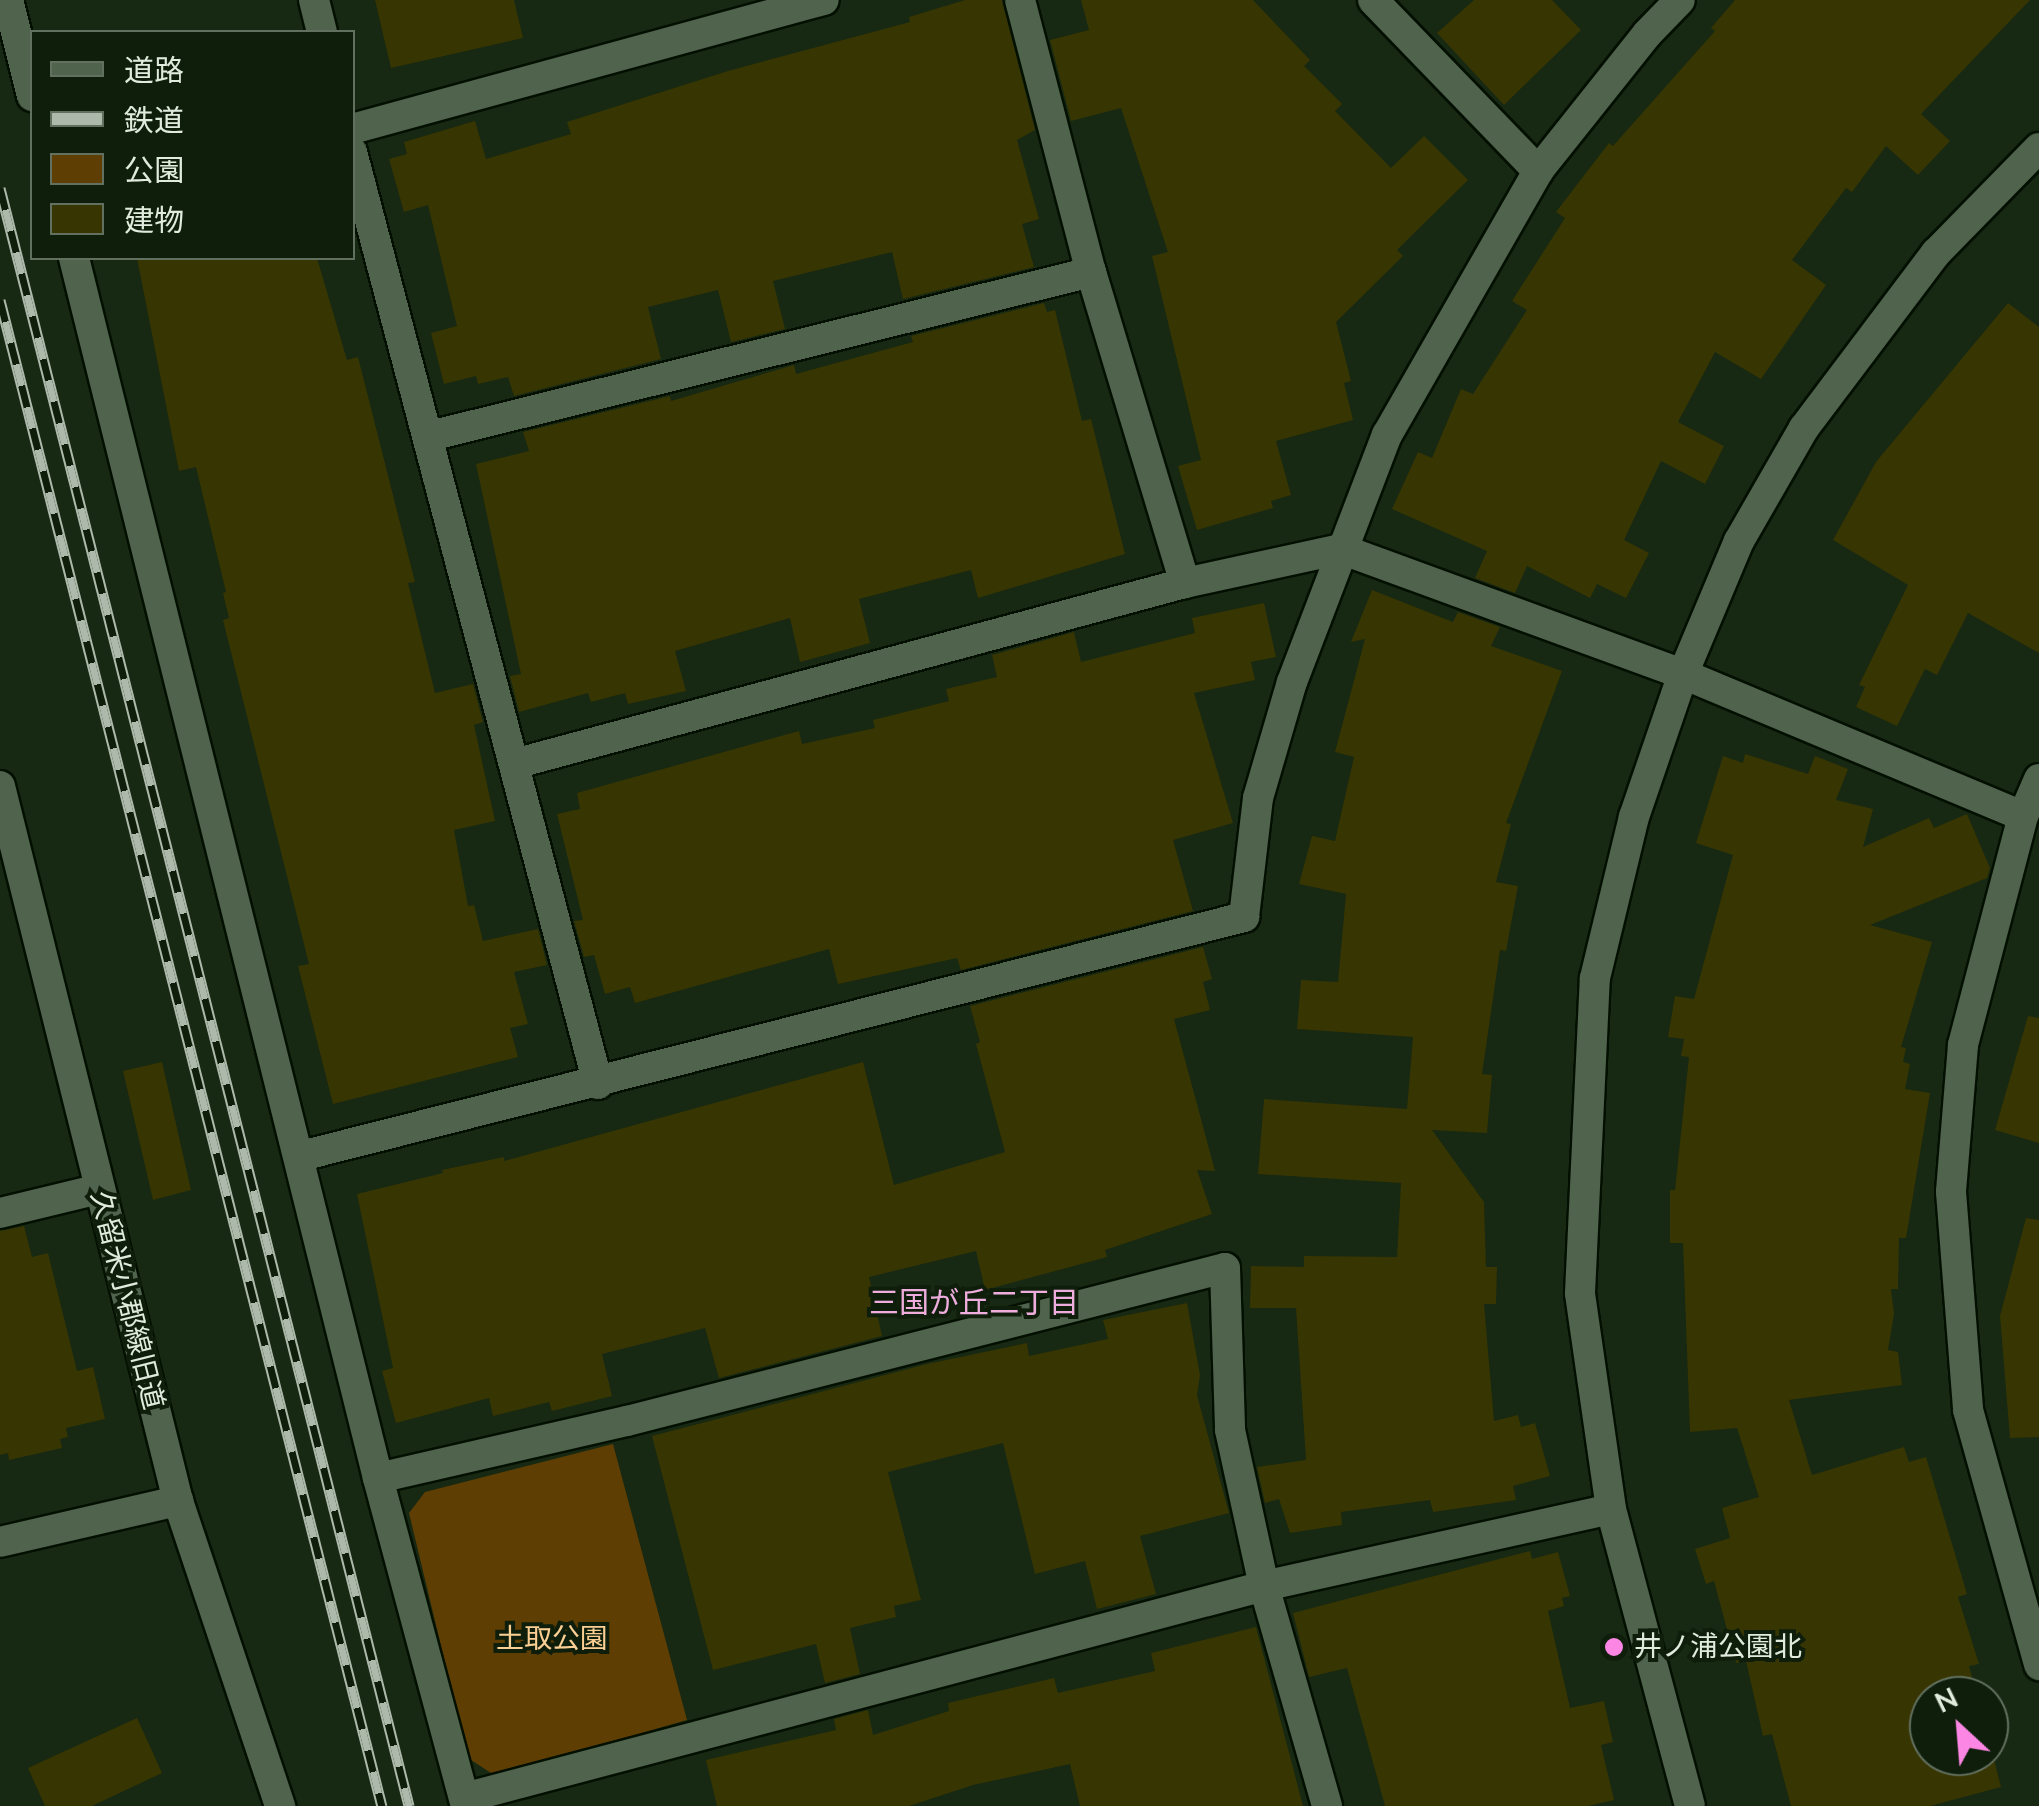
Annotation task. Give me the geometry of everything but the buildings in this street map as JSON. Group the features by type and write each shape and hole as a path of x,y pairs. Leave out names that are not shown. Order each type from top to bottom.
{"street":[{"path":"8,0 30,88"},
{"path":"314,0 322,30"},
{"path":"355,128 824,0"},
{"path":"1020,0 1091,272 1185,583"},
{"path":"1373,0 1538,171"},
{"path":"301,1156 598,1084 1244,917 1258,798 1292,682 1387,436 1538,171 1647,34 1680,0"},
{"path":"1690,1806 1611,1509 1580,1293 1594,978 1634,817 1683,674 1739,541 1804,428 1936,253 2039,148"},
{"path":"355,163 598,1084"},
{"path":"75,260 301,1156 378,1478 465,1802 1264,1586 1611,1509"},
{"path":"430,436 1091,272"},
{"path":"514,764 1185,583 1341,549 1683,674 2022,816"},
{"path":"2039,780 2022,816 1964,1045 1951,1192 1968,1410 2039,1665"},
{"name":"久留米小郡線旧道","path":"0,786 178,1501 280,1806"},
{"path":"0,1213 98,1189"},
{"path":"378,1478 627,1421 1225,1268 1230,1430 1264,1586 1326,1806"},
{"path":"0,1542 178,1501"}],"green space":[{"name":"土取公園","path":"613,1444 687,1720 494,1775 468,1758 409,1513 425,1492"}],"railway":[{"path":"0,188 409,1806"},
{"path":"0,300 382,1806"}],"place":[{"name":"井ノ浦公園北","path":"1614,1647"}],"district":[{"name":"三国が丘二丁目","path":"974,1304"}]}
